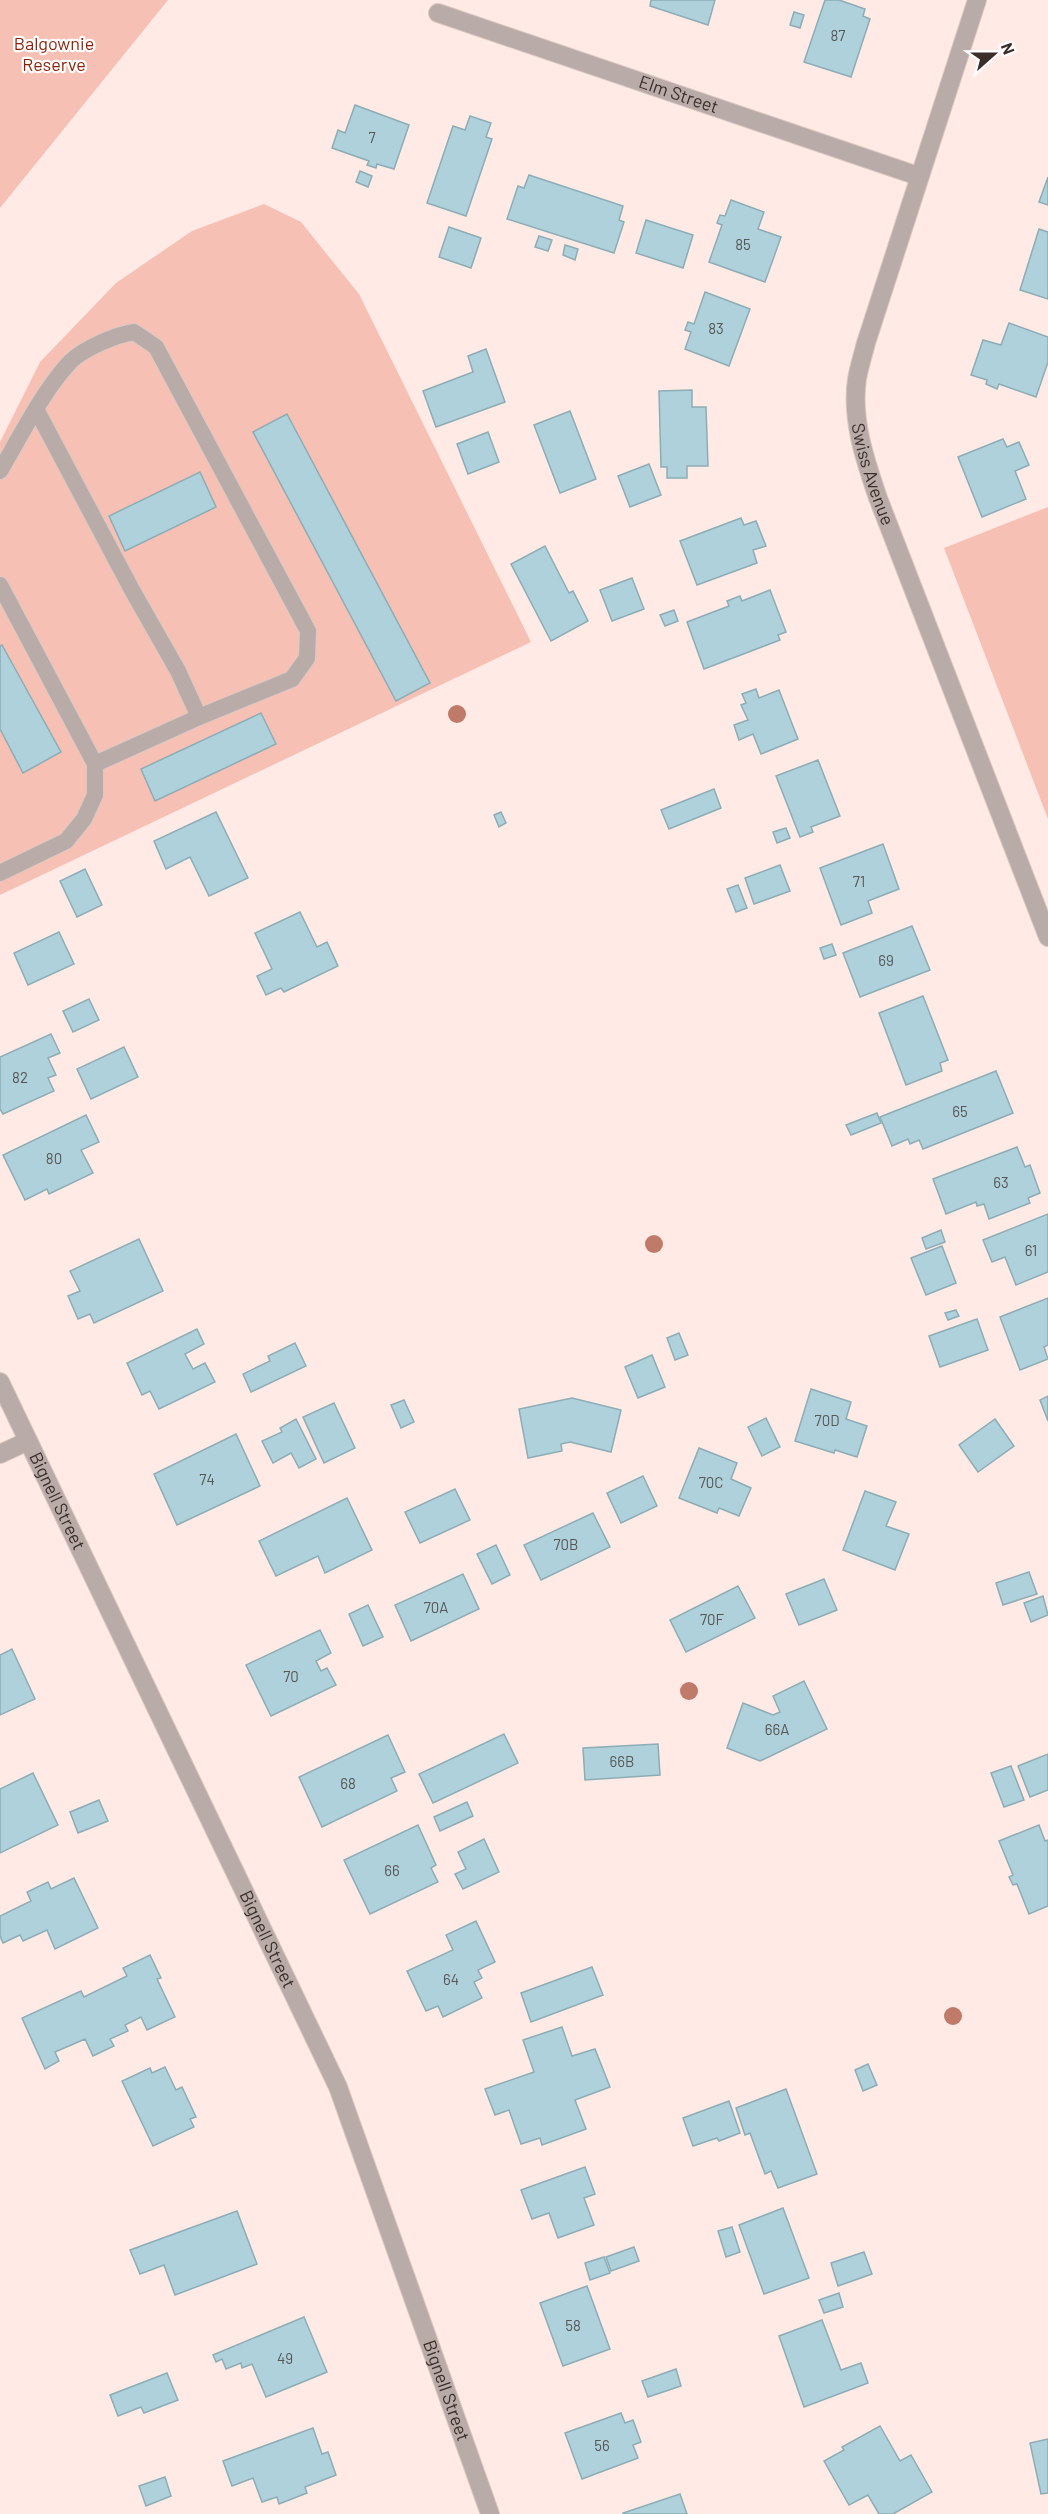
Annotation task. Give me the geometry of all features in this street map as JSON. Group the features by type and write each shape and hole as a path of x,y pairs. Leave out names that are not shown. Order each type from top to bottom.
{"street":[{"name":"Swiss Avenue","path":"977,0 918,176 861,362 857,381 856,421 864,459 878,498 1048,937"},
{"name":"Elm Street","path":"438,13 918,176"},
{"name":"Bignell Street","path":"0,1382 338,2087 490,2514"},
{"path":"0,1454 28,1441"}],"lane":[{"path":"0,471 36,409 72,360 116,335 134,332 156,347 308,631 307,658 292,679 199,717 95,765"},
{"path":"36,409 132,590 178,671 199,717"},
{"path":"0,585 95,765 96,795 84,819 66,841 0,873"}],"green space":[{"name":"Balgownie Reserve","path":"0,0 168,0 0,208"},
{"path":"264,204 301,222 359,294 531,642 0,895 0,442 40,362 116,283 192,231"},
{"path":"1048,507 1048,819 944,548"}],"building":[{"path":"651,0 715,0 708,25 650,6"},
{"path":"825,0 839,0 865,9 863,16 870,19 851,77 804,62"},
{"path":"794,12 804,15 800,28 790,25"},
{"path":"355,105 409,125 394,169 377,164 376,168 367,165 369,161 332,148 338,130 345,133"},
{"path":"470,116 491,123 486,137 492,139 466,216 427,203 453,126 465,130"},
{"path":"360,171 372,176 368,187 356,182"},
{"path":"529,175 623,206 619,220 624,222 614,253 507,219 518,186 524,188"},
{"path":"1048,177 1048,205 1039,202"},
{"path":"731,200 764,212 758,229 781,237 765,282 709,262 722,225 717,223 720,215 725,216"},
{"path":"646,220 693,235 683,268 636,253"},
{"path":"449,227 481,238 471,268 439,257"},
{"path":"1039,229 1048,232 1048,299 1020,290"},
{"path":"539,236 552,240 548,251 535,247"},
{"path":"565,245 578,249 575,260 563,255"},
{"path":"705,292 750,309 729,366 685,349 691,332 685,330 688,322 694,324"},
{"path":"1009,323 1048,337 1048,362 1036,397 999,384 997,389 986,384 987,380 971,375 983,340 1001,345"},
{"path":"486,349 505,402 436,427 423,391 473,372 468,356"},
{"path":"692,390 692,407 706,407 708,466 687,466 687,478 667,478 667,467 661,467 659,391"},
{"path":"570,411 596,479 560,493 534,425"},
{"path":"287,414 430,683 396,701 253,432"},
{"path":"488,432 499,462 468,474 457,444"},
{"path":"1003,439 1007,447 1019,442 1029,465 1015,471 1026,499 982,517 958,457"},
{"path":"649,464 661,495 630,507 618,476"},
{"path":"200,472 216,507 125,551 109,516"},
{"path":"741,518 744,525 756,521 766,546 753,550 757,563 697,585 680,541"},
{"path":"545,546 569,593 573,591 588,621 551,641 511,564"},
{"path":"632,578 644,609 612,621 600,590"},
{"path":"770,590 786,632 778,635 780,640 704,669 687,622 729,606 727,601 740,596 742,601"},
{"path":"674,610 678,621 665,626 660,615"},
{"path":"2,645 61,752 23,773 0,729 0,646"},
{"path":"756,689 759,698 779,690 798,739 761,754 753,734 739,740 734,725 748,720 741,705 746,703 742,694"},
{"path":"261,713 276,744 155,801 141,769"},
{"path":"818,760 840,816 811,827 813,832 800,837 776,776"},
{"path":"714,789 721,808 669,829 661,810"},
{"path":"216,812 248,878 209,896 190,857 166,869 154,841"},
{"path":"501,812 506,823 499,827 494,815"},
{"path":"786,828 790,838 777,843 773,832"},
{"path":"883,844 899,889 868,901 872,913 841,925 820,868"},
{"path":"780,865 790,891 754,904 745,878"},
{"path":"85,869 102,905 77,917 60,881"},
{"path":"738,885 747,908 736,912 727,889"},
{"path":"300,912 317,947 327,942 338,966 284,992 281,988 266,995 257,976 272,969 255,933"},
{"path":"912,926 930,970 860,997 843,953"},
{"path":"59,932 74,964 28,985 14,953"},
{"path":"832,944 836,955 824,959 820,948"},
{"path":"923,996 948,1060 940,1063 942,1071 906,1085 879,1013"},
{"path":"89,999 99,1020 73,1032 63,1011"},
{"path":"51,1034 60,1053 48,1058 56,1075 48,1078 54,1091 3,1114 0,1109 0,1057"},
{"path":"124,1047 138,1077 91,1099 77,1069"},
{"path":"996,1071 1013,1113 923,1149 919,1140 910,1144 908,1139 892,1146 880,1117"},
{"path":"877,1113 881,1123 851,1135 846,1125"},
{"path":"86,1115 99,1142 81,1150 93,1173 49,1194 47,1189 25,1200 3,1155"},
{"path":"1017,1147 1025,1167 1030,1165 1040,1193 1028,1198 1030,1203 989,1219 984,1204 977,1206 976,1202 946,1214 933,1179"},
{"path":"1048,1214 1048,1272 1016,1285 1005,1257 992,1262 983,1240"},
{"path":"941,1230 945,1242 926,1249 922,1238"},
{"path":"139,1239 163,1291 94,1323 90,1314 78,1319 68,1296 80,1291 70,1271"},
{"path":"942,1246 956,1283 926,1295 911,1258"},
{"path":"1048,1298 1048,1345 1044,1347 1048,1359 1020,1370 1000,1317"},
{"path":"956,1310 959,1316 948,1320 945,1313"},
{"path":"977,1319 988,1350 940,1367 929,1336"},
{"path":"197,1329 204,1344 185,1354 193,1369 205,1363 215,1382 159,1409 150,1391 142,1395 127,1363"},
{"path":"679,1333 688,1355 675,1360 667,1338"},
{"path":"295,1343 306,1366 251,1392 243,1374 270,1361 268,1356"},
{"path":"652,1355 665,1387 638,1398 625,1367"},
{"path":"811,1389 851,1402 846,1419 867,1426 857,1457 835,1450 834,1453 795,1441"},
{"path":"1048,1396 1048,1421 1040,1400"},
{"path":"572,1398 621,1410 611,1452 570,1442 561,1444 562,1451 528,1458 519,1409"},
{"path":"404,1400 414,1422 401,1428 391,1405"},
{"path":"334,1403 355,1448 324,1463 303,1417"},
{"path":"766,1418 780,1447 762,1456 748,1427"},
{"path":"296,1419 316,1459 299,1468 291,1453 273,1463 262,1441 282,1432 280,1428"},
{"path":"995,1419 1014,1446 978,1472 959,1445"},
{"path":"236,1434 260,1486 177,1525 154,1474"},
{"path":"699,1448 737,1463 731,1479 751,1488 739,1516 719,1508 717,1513 679,1498"},
{"path":"643,1476 657,1506 621,1523 607,1493"},
{"path":"455,1489 470,1520 420,1543 405,1512"},
{"path":"865,1491 896,1502 886,1526 909,1534 895,1570 843,1550"},
{"path":"347,1498 372,1550 325,1573 318,1556 276,1576 259,1541"},
{"path":"593,1513 610,1547 541,1580 524,1545"},
{"path":"496,1545 510,1575 492,1584 477,1554"},
{"path":"1029,1572 1037,1594 1003,1605 996,1583"},
{"path":"463,1574 479,1609 411,1641 395,1605"},
{"path":"824,1579 837,1610 799,1625 786,1594"},
{"path":"738,1586 755,1618 686,1652 670,1620"},
{"path":"1043,1596 1048,1615 1031,1622 1024,1603"},
{"path":"368,1605 383,1637 363,1646 349,1614"},
{"path":"320,1630 331,1653 316,1661 321,1671 327,1668 336,1685 271,1716 246,1665"},
{"path":"12,1649 35,1699 0,1715 0,1655"},
{"path":"804,1681 827,1729 760,1761 727,1748 743,1703 773,1715 780,1712 773,1696"},
{"path":"504,1734 518,1763 433,1803 419,1774"},
{"path":"388,1735 405,1772 391,1778 397,1791 322,1827 299,1777"},
{"path":"658,1744 660,1775 585,1780 583,1748"},
{"path":"1048,1754 1048,1790 1030,1797 1018,1766"},
{"path":"1011,1766 1024,1800 1004,1807 991,1773"},
{"path":"33,1773 58,1825 0,1853 0,1789"},
{"path":"99,1800 108,1821 78,1833 70,1812"},
{"path":"467,1802 473,1816 440,1831 434,1817"},
{"path":"418,1825 436,1865 431,1868 438,1882 370,1914 344,1860"},
{"path":"1039,1825 1045,1841 1048,1840 1048,1906 1029,1914 1017,1884 1013,1885 1009,1877 1013,1875 999,1841"},
{"path":"484,1839 499,1872 463,1889 455,1874 466,1869 458,1852"},
{"path":"74,1878 98,1928 55,1949 47,1930 23,1941 20,1935 3,1943 0,1936 0,1916 31,1901 27,1892 48,1882 51,1889"},
{"path":"476,1921 495,1962 478,1970 482,1978 474,1982 482,1998 443,2017 438,2006 426,2011 407,1971 453,1950 446,1935"},
{"path":"150,1955 161,1978 157,1979 175,2017 147,2030 141,2017 125,2025 128,2031 110,2039 114,2046 93,2056 85,2039 55,2052 59,2061 45,2069 22,2018 81,1991 84,1997 127,1976 123,1968"},
{"path":"592,1967 603,1995 531,2022 521,1993"},
{"path":"562,2027 572,2056 595,2049 610,2087 575,2100 586,2129 542,2145 540,2138 521,2144 509,2110 495,2115 485,2089 534,2072 523,2040"},
{"path":"868,2064 877,2085 863,2091 855,2070"},
{"path":"165,2067 176,2090 182,2087 196,2117 190,2119 194,2127 153,2146 122,2081 150,2068 152,2073"},
{"path":"786,2089 817,2174 778,2188 771,2171 765,2174 750,2133 745,2135 736,2108"},
{"path":"729,2101 740,2133 719,2141 717,2138 693,2146 683,2118"},
{"path":"585,2167 595,2194 584,2198 594,2225 558,2238 549,2213 532,2219 521,2190"},
{"path":"783,2208 809,2278 764,2294 739,2225"},
{"path":"237,2211 257,2264 175,2295 164,2265 140,2274 130,2250"},
{"path":"732,2227 740,2252 726,2257 718,2231"},
{"path":"634,2247 639,2261 611,2271 606,2257"},
{"path":"864,2252 872,2274 838,2286 831,2263"},
{"path":"604,2257 610,2273 590,2280 585,2263"},
{"path":"587,2286 610,2349 563,2366 540,2303"},
{"path":"839,2293 843,2307 824,2313 819,2300"},
{"path":"304,2317 327,2372 266,2397 252,2364 242,2368 241,2363 226,2369 222,2359 216,2362 213,2355"},
{"path":"822,2320 841,2370 861,2363 868,2383 804,2407 779,2336"},
{"path":"676,2369 681,2386 648,2397 642,2381"},
{"path":"167,2373 178,2400 144,2413 141,2407 118,2416 110,2395"},
{"path":"621,2413 625,2423 633,2420 641,2442 633,2445 638,2458 582,2479 565,2433"},
{"path":"880,2426 900,2461 911,2455 932,2492 893,2514 879,2514 868,2495 849,2505 824,2461 844,2450 842,2447"},
{"path":"313,2428 322,2454 328,2452 336,2475 305,2487 307,2493 279,2504 277,2497 262,2502 253,2478 232,2486 223,2461"},
{"path":"1048,2439 1048,2493 1041,2494 1030,2443"},
{"path":"165,2477 171,2496 146,2506 139,2486"},
{"path":"680,2494 687,2514 623,2514 623,2513"}]}
